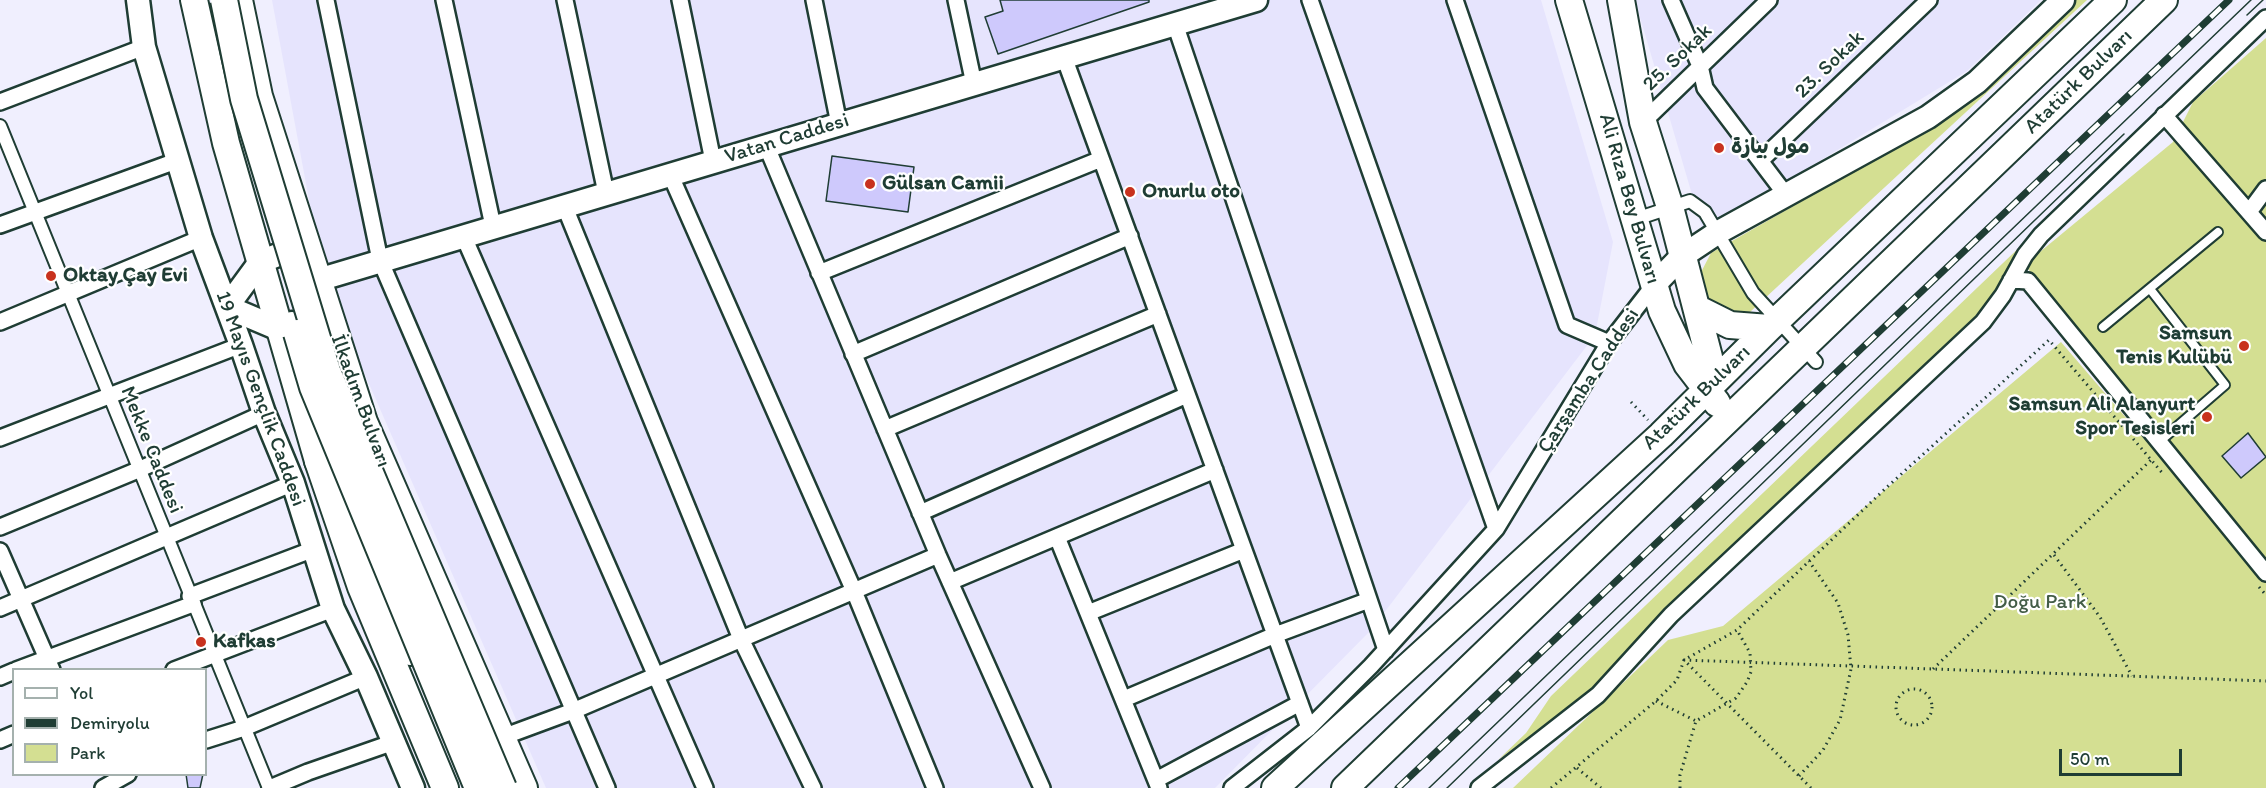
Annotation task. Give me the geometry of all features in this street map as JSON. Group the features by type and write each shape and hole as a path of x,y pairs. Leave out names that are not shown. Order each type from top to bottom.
{"main road":[{"name":"19 Mayıs Gençlik Caddesi","path":"138,0 144,47 201,238 242,345 264,413 293,483 333,609 366,677 413,788"},
{"path":"194,0 226,143 318,461 361,587 445,788"},
{"name":"İlkadım Bulvarı","path":"208,0 229,102 313,387 478,788"},
{"name":"İlkadım Bulvarı","path":"224,0 244,99 327,371 503,788"},
{"name":"İlkadım Bulvarı","path":"239,0 258,96 364,422 500,738 524,788"},
{"name":"Vatan Caddesi","path":"318,280 1256,0"},
{"name":"Ali Rıza Bey Bulvarı","path":"1569,0 1629,221 1673,337 1687,364 1728,418"},
{"name":"Ali Rıza Bey Bulvarı","path":"1621,0 1643,122 1670,207 1681,257 1698,309 1709,357 1707,390"},
{"name":"Çarşamba Caddesi","path":"1654,285 1681,257 1717,233 1928,117 1977,82 2063,0"},
{"name":"Atatürk Bulvarı","path":"1275,788 1707,390 1773,324 2113,0"},
{"name":"Atatürk Bulvarı","path":"1345,788 1728,418 1809,355 2164,0"},
{"path":"306,244 260,262 227,307 279,329 327,308"},
{"path":"1698,309 1730,325 1773,324"},
{"path":"318,461 446,725 466,788"}],"street":[{"path":"327,0 380,260 607,788"},
{"path":"444,0 493,226"},
{"path":"565,0 606,193"},
{"path":"680,0 713,161"},
{"path":"814,0 839,124"},
{"path":"956,0 974,84"},
{"path":"1310,0 1497,529"},
{"path":"1455,0 1567,325 1609,343"},
{"path":"1671,0 1700,66 1705,88 1786,195"},
{"name":"25. Sokak","path":"1643,122 1769,0"},
{"name":"23. Sokak","path":"1761,160 1929,0"},
{"path":"1479,788 1598,695 1671,615 1983,322 2003,295 2025,255 2041,236 2266,18"},
{"path":"1175,24 1386,650"},
{"path":"0,102 144,47"},
{"path":"1064,57 1309,728"},
{"path":"2164,115 2266,232"},
{"name":"Mekke Caddesi","path":"0,126 269,788"},
{"path":"766,145 938,555 1042,788"},
{"path":"819,273 1101,159"},
{"path":"0,225 177,161"},
{"path":"670,174 854,591 935,788"},
{"path":"2249,212 2266,189"},
{"path":"1629,221 1690,201 1705,212 1773,324 1809,355"},
{"path":"564,205 741,639 813,788"},
{"path":"463,235 654,676 705,788"},
{"path":"853,354 1130,236"},
{"path":"0,322 68,296 201,238"},
{"path":"2011,280 2028,281 2176,463 2262,580"},
{"name":"Çarşamba Caddesi","path":"1232,788 1309,728 1386,650 1497,529 1609,343 1654,285"},
{"path":"885,429 1158,314"},
{"path":"0,438 242,345"},
{"path":"920,513 1187,395"},
{"path":"0,527 138,470 264,413"},
{"path":"950,582 1215,470"},
{"path":"0,608 293,483"},
{"path":"1057,537 1158,784 1300,703"},
{"path":"25,668 49,663 314,549"},
{"path":"1088,613 1244,550"},
{"path":"0,551 49,663"},
{"path":"500,738 573,711 938,555"},
{"path":"1124,699 1275,635 1369,600"},
{"path":"177,668 333,609"},
{"path":"207,740 244,728 366,677"},
{"path":"269,788 394,742"},
{"path":"103,788 124,776"}],"lane":[{"path":"2103,327 2218,232"},
{"path":"2150,289 2225,386 2159,442"}],"path":[{"path":"1551,788 1656,701 1677,680 1684,660 1737,630 2049,340 2169,481"},
{"path":"2151,460 2176,463"},
{"path":"1933,669 2151,460"},
{"path":"2053,554 2100,617 2132,676"},
{"path":"1799,776 1823,750 1836,728 1846,703 1851,666 1848,635 1838,603 1809,561"},
{"path":"2262,580 2266,595"},
{"path":"1680,788 1680,775 1696,722 1727,703 1742,690 1751,672 1752,662 1748,644 1737,630"},
{"path":"1684,660 2266,681"},
{"path":"1684,660 1811,788"},
{"path":"1910,689 1917,689 1928,695 1932,707 1928,719 1917,725 1905,723 1896,707 1900,696 1910,689"},
{"path":"1656,701 1696,722"},
{"path":"1577,768 1601,788"}],"shaded area":[{"path":"272,0 1541,0 1613,242 1595,335 1371,630 1215,788 546,788 324,281"},
{"path":"1635,0 2041,0 1967,71 1703,232"}],"green space":[{"path":"2075,0 2087,0 1750,312 1736,316 1709,303 1699,276 1711,253 1951,116"},
{"name":"Samsun Ali Alanyurt Spor Tesisleri","path":"2266,38 2266,565 2028,269 2035,256 2173,142 2193,102"},
{"path":"2026,241 1990,301 1977,316 1654,621 1592,690 1498,760 1526,733 1551,696"},
{"name":"Doğu Park","path":"2061,342 2266,581 2266,788 1513,788 1668,640 1723,626"}],"building":[{"path":"1000,0 1149,0 1149,2 998,54 985,17 1003,11"},
{"name":"Gülsan Camii","path":"832,156 914,167 908,212 826,201"},
{"path":"2248,433 2266,457 2241,478 2222,456"},
{"path":"186,776 203,776 200,788 188,788"}],"tram line":[{"path":"1429,788 2251,0"},
{"path":"2247,15 2263,0"},
{"path":"1447,788 2124,134"}],"railway":[{"path":"1398,788 2229,0"}],"place":[{"name":"مول بيازة","path":"1719,148"},
{"name":"Gülsan Camii","path":"870,184"},
{"name":"Onurlu oto","path":"1130,192"},
{"name":"Oktay Çay Evi","path":"51,276"},
{"name":"Samsun Tenis Kulübü","path":"2244,346"},
{"name":"Samsun Ali Alanyurt Spor Tesisleri","path":"2207,417"},
{"name":"Kafkas","path":"201,642"}]}
